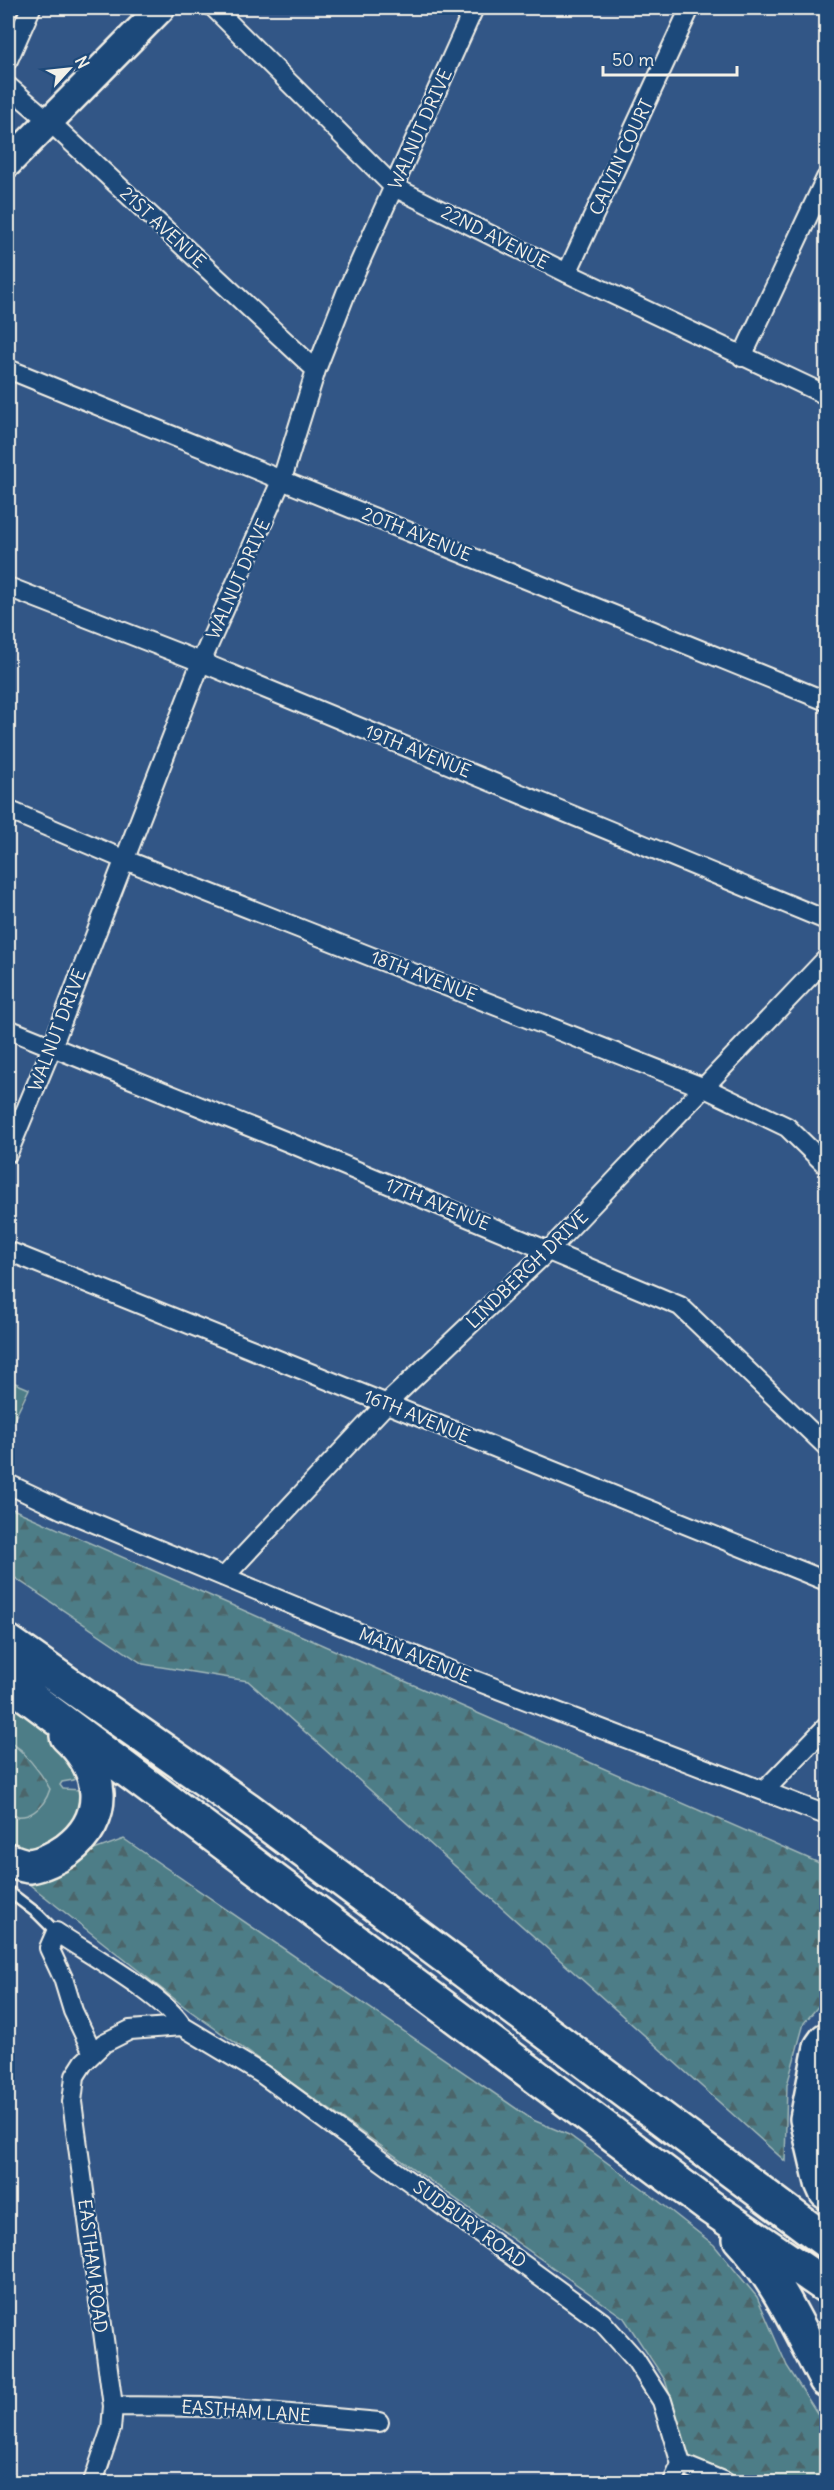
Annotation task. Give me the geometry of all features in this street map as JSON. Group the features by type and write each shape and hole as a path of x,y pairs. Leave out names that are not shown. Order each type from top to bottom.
{"highway":[{"path":"8,1642 246,1808 826,2241"},
{"path":"8,1682 76,1745 89,1765 97,1786 98,1800 94,1816 81,1839 58,1857 28,1866 8,1860"},
{"path":"8,1682 710,2207 826,2286"},
{"path":"826,2040 821,2047 807,2118 826,2192"},
{"path":"710,2207 756,2256 771,2278 826,2380"}],"main road":[{"path":"8,163 161,8"}],"street":[{"path":"8,60 31,8"},
{"name":"22ND AVENUE","path":"214,8 394,187 567,273 826,395"},
{"name":"WALNUT DRIVE","path":"8,1153 52,1047 201,662 282,479 316,370 346,293 474,8"},
{"name":"CALVIN COURT","path":"567,273 690,8"},
{"name":"21ST AVENUE","path":"8,86 50,122 316,370"},
{"path":"742,357 826,178"},
{"name":"20TH AVENUE","path":"8,369 826,701"},
{"name":"19TH AVENUE","path":"8,587 201,662 826,920"},
{"name":"18TH AVENUE","path":"8,810 123,859 705,1088 787,1127 826,1165"},
{"name":"LINDBERGH DRIVE","path":"224,1576 386,1404 549,1250 826,958"},
{"name":"17TH AVENUE","path":"8,1029 549,1250 680,1306 826,1446"},
{"name":"16TH AVENUE","path":"8,1251 826,1581"},
{"name":"MAIN AVENUE","path":"8,1484 63,1510 456,1673 826,1815"},
{"path":"764,1791 826,1727"},
{"path":"53,1940 150,1995 177,2016 182,2026"},
{"path":"53,1940 73,2011 93,2053"},
{"name":"EASTHAM ROAD","path":"93,2482 111,2429 113,2406 72,2102 75,2076 84,2062 104,2043 130,2030 182,2026"},
{"name":"SUDBURY ROAD","path":"182,2026 262,2074 602,2322 635,2359 662,2401 681,2464"},
{"name":"EASTHAM LANE","path":"113,2406 212,2407 379,2422"},
{"path":"673,2482 681,2464 724,2482"}],"lane":[{"path":"8,1891 38,1914 53,1940"}],"green space":[{"path":"8,1380 29,1389 8,1432"},
{"path":"8,1507 826,1866 826,1997 804,2023 787,2085 785,2161 248,1681 143,1664 8,1573"},
{"path":"8,1700 55,1736 80,1774 73,1780 62,1782 60,1785 63,1789 82,1790 75,1818 58,1839 37,1850 8,1849 8,1814 17,1818 24,1752 8,1740"},
{"path":"8,1740 32,1762 50,1789 44,1802 28,1815 8,1814"},
{"path":"124,1839 533,2120 569,2135 642,2188 714,2245 757,2297 787,2366 826,2427 826,2482 745,2482 704,2469 689,2456 665,2380 624,2318 186,2008 20,1877"}]}
